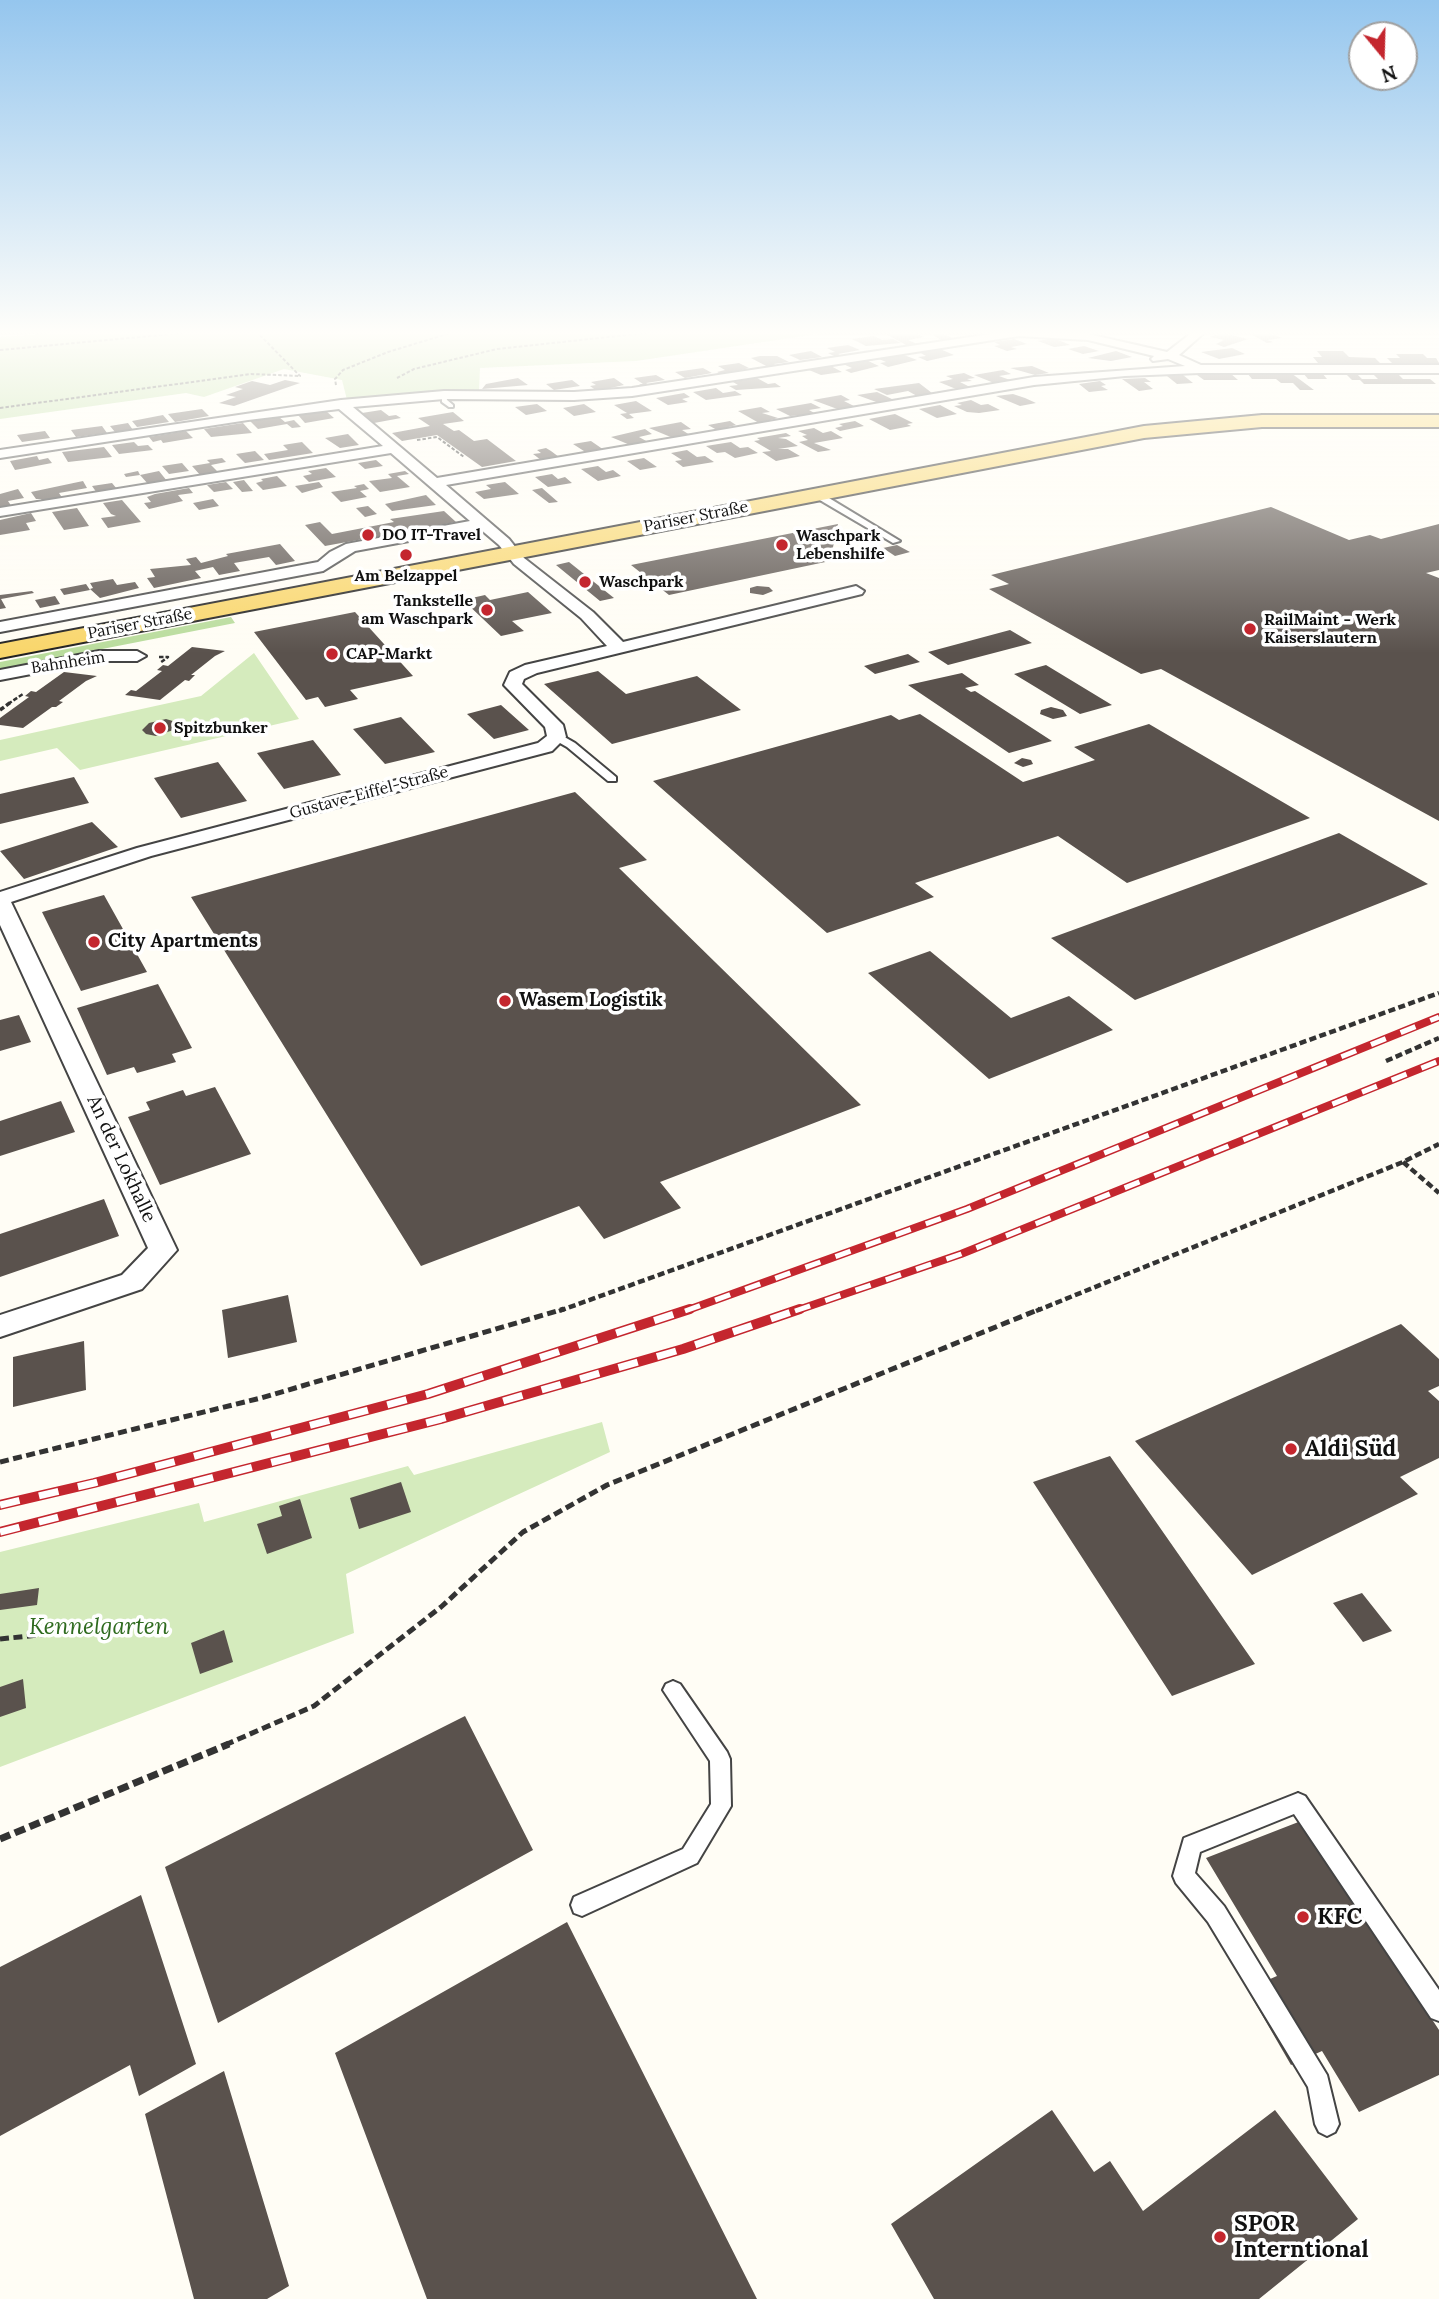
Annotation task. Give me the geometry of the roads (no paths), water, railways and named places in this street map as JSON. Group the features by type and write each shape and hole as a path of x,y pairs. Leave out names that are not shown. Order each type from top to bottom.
{"main road":[{"name":"Pariser Straße","path":"0,651 1058,438"},
{"name":"Pariser Straße","path":"0,638 816,494 1111,438"}],"street":[{"path":"0,454 107,438"},
{"path":"379,438 482,523 587,615 592,623 619,647"},
{"path":"435,483 698,438"},
{"path":"0,512 391,449"},
{"name":"Pariser Straße","path":"0,626 323,566 335,555 351,547 482,523"},
{"path":"557,737 554,725 513,685 516,676 531,669 619,647 856,591"},
{"name":"Bahnheim","path":"0,675 99,656 137,656"},
{"name":"Gustave-Eiffel-Straße","path":"0,900 144,852 545,747 557,737"},
{"name":"An der Lokhalle","path":"0,900 163,1250 132,1282 0,1326"}],"lane":[{"path":"816,494 896,541"},
{"path":"557,737 571,745 611,779"},
{"path":"582,1905 690,1856 721,1806 720,1759 673,1690"},
{"path":"1327,2124 1320,2082 1216,1914 1184,1876 1191,1845 1298,1803 1439,2010"}],"railway":[{"path":"685,1311 967,1209 1439,1017"},
{"path":"795,1311 961,1254 1439,1061"},
{"path":"0,1505 94,1483 428,1394 690,1309"},
{"path":"0,1532 441,1419 683,1349 800,1309"}],"place":[{"name":"DO IT-Travel","path":"368,535"},
{"name":"Waschpark Lebenshilfe","path":"782,545"},
{"name":"Am Belzappel","path":"406,555"},
{"name":"Waschpark","path":"585,582"},
{"name":"Tankstelle am Waschpark","path":"487,610"},
{"name":"RailMaint - Werk Kaiserslautern","path":"1250,629"},
{"name":"CAP-Markt","path":"332,654"},
{"name":"Spitzbunker","path":"160,728"},
{"name":"City Apartments","path":"94,942"},
{"name":"Wasem Logistik","path":"505,1001"},
{"name":"Aldi Süd","path":"1291,1449"},
{"name":"KFC","path":"1303,1917"},
{"name":"SPOR Interntional","path":"1220,2237"}],"park label":[{"name":"Kennelgarten","path":"99,1627"}]}
